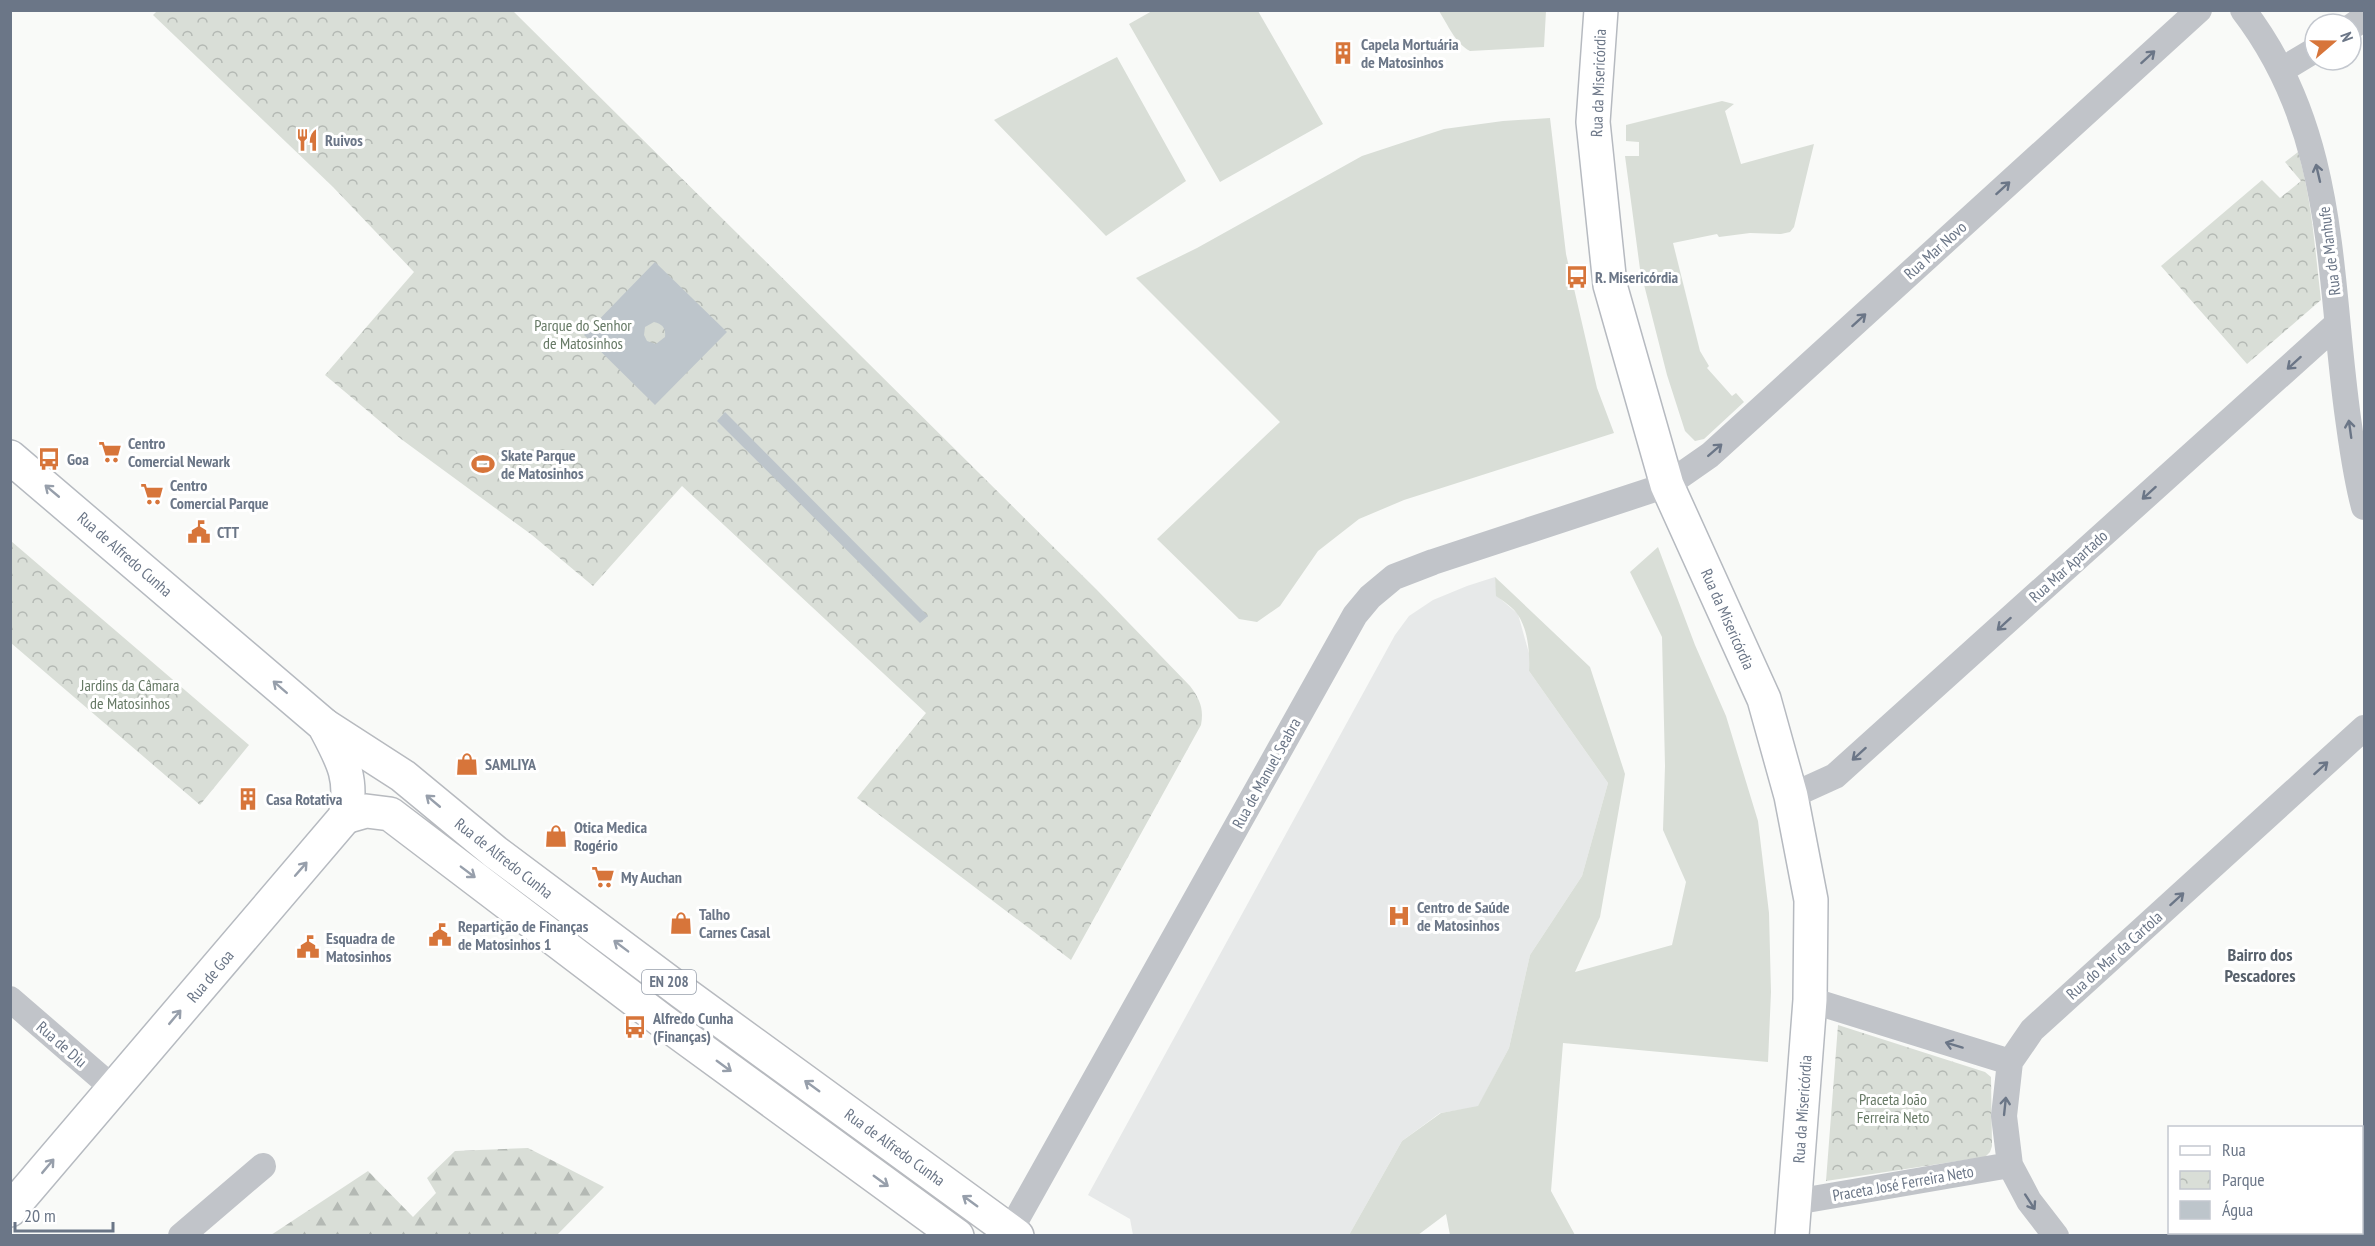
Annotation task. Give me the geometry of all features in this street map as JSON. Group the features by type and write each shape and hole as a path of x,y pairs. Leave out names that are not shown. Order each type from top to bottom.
{"main road":[{"name":"Rua da Misericórdia","path":"1601,10 1593,122 1610,285 1667,485 1764,699 1791,796 1810,900 1810,1000 1792,1236"},
{"name":"Rua de Alfredo Cunha","path":"10,457 324,725 403,776 514,866 1014,1233"},
{"path":"324,725 348,776 350,798 345,817"},
{"name":"Rua de Alfredo Cunha","path":"345,817 366,811 390,814 661,1020 957,1236"},
{"name":"Rua de Goa","path":"10,1210 345,817"}],"street":[{"name":"Rua Mar Novo","path":"1667,485 1719,447 2199,10"},
{"name":"Rua de Manhufe","path":"2243,10 2260,32 2283,70 2303,122 2317,168 2326,216 2354,455 2364,507"},
{"path":"2283,70 2303,58"},
{"name":"Rua Mar Apartado","path":"1791,796 1835,776 2337,324"},
{"name":"Rua de Manuel Seabra","path":"1014,1233 1349,625 1370,597 1394,577 1433,562 1667,485"},
{"name":"Rua do Mar da Cartola","path":"2056,1236 2029,1201 2010,1164 2004,1116 2010,1062 2032,1030 2364,728"},
{"name":"Rua de Diu","path":"10,999 114,1089"},
{"path":"1810,1000 2010,1062"},
{"name":"Praceta José Ferreira Neto","path":"1795,1202 2010,1164"},
{"path":"181,1236 263,1166"}],"shaded area":[{"name":"Centro de Saúde de Matosinhos","path":"1495,577 1497,596 1518,614 1530,657 1529,671 1608,783 1582,876 1530,955 1509,1048 1478,1107 1440,1113 1402,1141 1349,1235 1133,1235 1130,1219 1088,1195 1395,635 1409,616 1433,600"}],"green space":[{"name":"Parque do Senhor de Matosinhos","path":"158,10 513,11 1096,589 1190,686 1200,704 1201,725 1071,960 857,798 926,713 682,486 593,586 532,535 401,439 325,375 414,272 333,187 153,15"},
{"path":"1152,11 1258,11 1323,124 1220,182 1129,24"},
{"path":"1439,11 1546,11 1544,47 1470,51 1456,39"},
{"path":"1117,57 1186,181 1106,236 994,120"},
{"path":"1722,101 1734,104 1725,111 1741,164 1814,144 1794,227 1790,232 1750,233 1719,237 1717,234 1673,243 1700,351 1709,366 1707,368 1732,396 1736,393 1744,402 1704,439 1695,441 1685,431 1667,375 1640,269 1625,156 1639,156 1639,142 1626,141 1626,125"},
{"path":"1550,118 1566,254 1597,388 1614,433 1404,500 1359,519 1318,551 1280,606 1257,622 1239,619 1157,539 1280,422 1136,278 1197,248 1362,156 1444,129 1503,121"},
{"path":"2298,152 2310,207 2321,300 2247,364 2161,266 2262,180 2280,198 2301,181 2285,162"},
{"name":"Jardins da Câmara de Matosinhos","path":"11,541 249,745 200,805 11,643"},
{"path":"1658,547 1695,645 1726,716 1758,821 1769,913 1771,992 1768,1062 1563,1043 1551,1191 1575,1235 1450,1235 1446,1214 1418,1235 1349,1235 1402,1141 1441,1113 1478,1106 1509,1048 1530,955 1582,876 1608,783 1529,671 1529,649 1524,628 1516,612 1496,596 1495,577 1590,667 1625,774 1600,917 1575,972 1672,945 1686,882 1663,830 1665,766 1662,637 1630,572"},
{"path":"686,1011 939,1193 933,1201 681,1018"},
{"name":"Praceta João Ferreira Neto","path":"1838,1025 1985,1072 1991,1077 1992,1146 1990,1152 1985,1157 1826,1181"},
{"path":"528,1148 604,1187 557,1235 271,1235 368,1171 413,1217 436,1193 427,1178 455,1151"}],"water":[{"path":"655,262 727,332 655,405 584,335","holes":["654,322 663,327 665,334 665,337 656,344 647,341 644,335 645,327"]},
{"path":"725,412 928,616 920,623 717,421"}],"place":[{"name":"Capela Mortuária de Matosinhos","path":"1343,53"},
{"name":"Ruivos","path":"307,140"},
{"name":"R. Misericórdia","path":"1577,277"},
{"name":"Centro Comercial Newark","path":"110,452"},
{"name":"Goa","path":"49,459"},
{"name":"Skate Parque de Matosinhos","path":"483,464"},
{"name":"Centro Comercial Parque","path":"152,494"},
{"name":"CTT","path":"199,532"},
{"name":"SAMLIYA","path":"467,764"},
{"name":"Casa Rotativa","path":"248,799"},
{"name":"Otica Medica Rogério","path":"556,836"},
{"name":"My Auchan","path":"603,877"},
{"name":"Centro de Saúde de Matosinhos","path":"1399,916"},
{"name":"Talho Carnes Casal","path":"681,923"},
{"name":"Repartição de Finanças de Matosinhos 1","path":"440,935"},
{"name":"Esquadra de Matosinhos","path":"308,947"},
{"name":"Alfredo Cunha (Finanças)","path":"635,1027"}],"district":[{"name":"Bairro dos Pescadores","path":"2260,965"}]}
